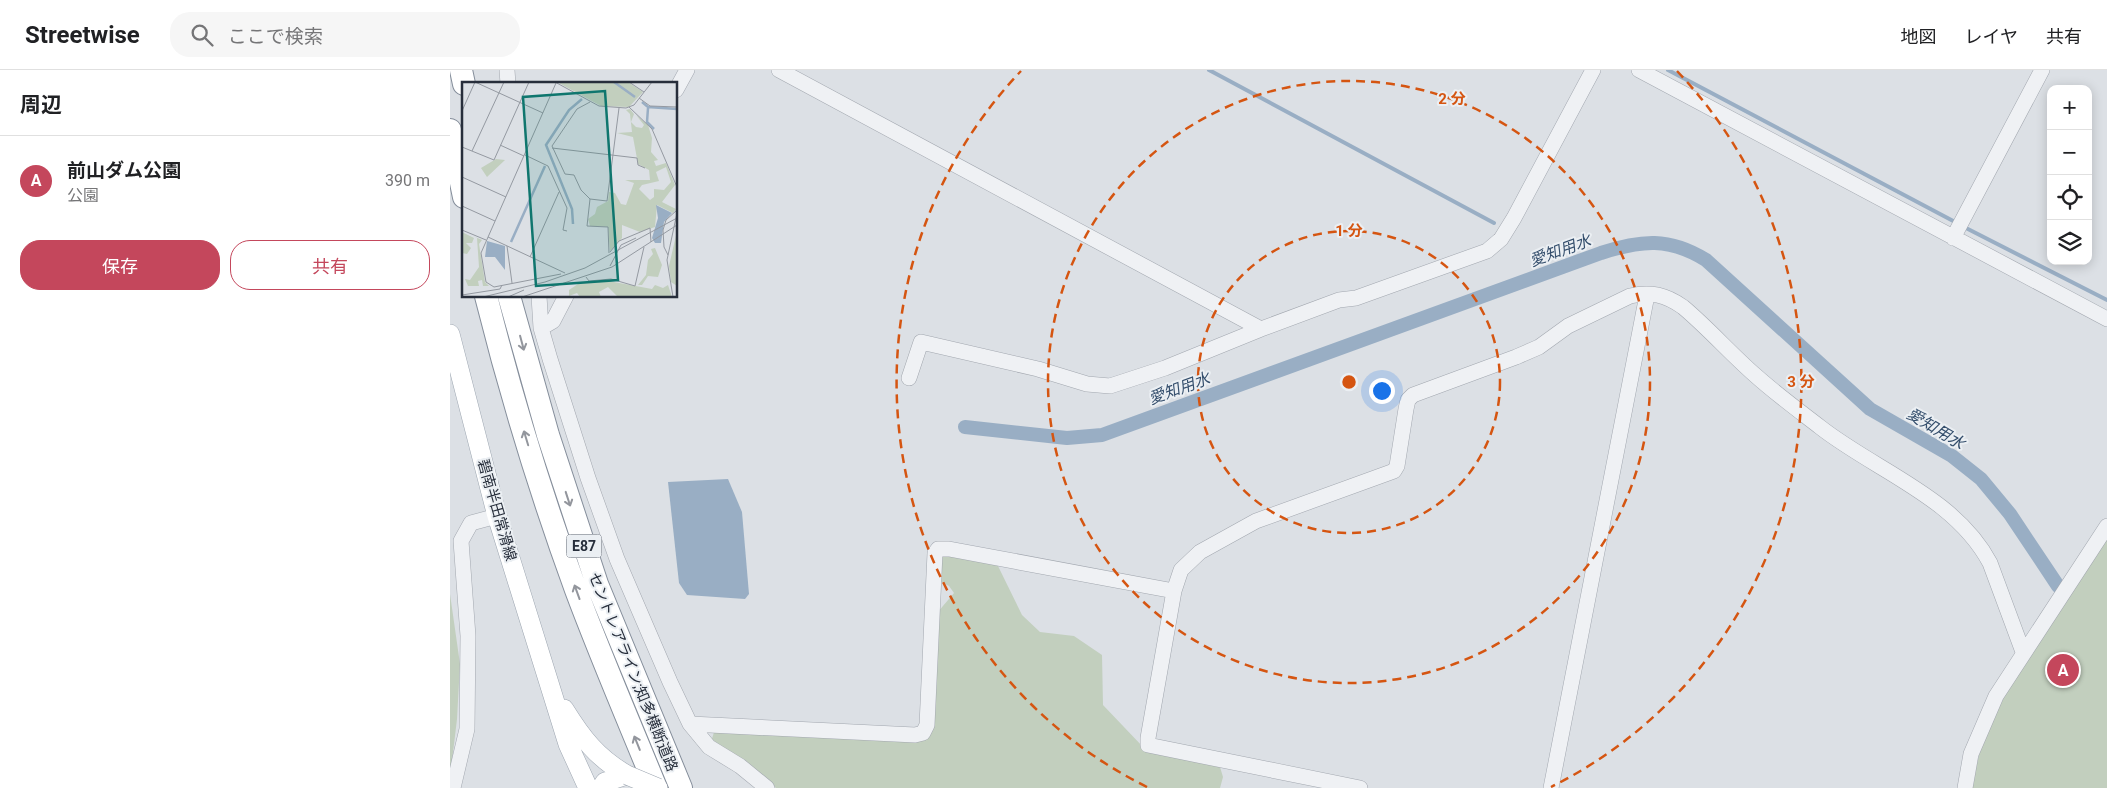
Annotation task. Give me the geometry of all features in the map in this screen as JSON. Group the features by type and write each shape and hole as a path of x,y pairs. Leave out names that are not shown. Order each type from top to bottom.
{"highway":[{"path":"450,130 462,188"},
{"name":"セントレアライン;知多横断道路","path":"487,298 506,370 552,521 605,664 657,788"},
{"name":"セントレアライン;知多横断道路","path":"510,298 548,435 597,584 681,788"}],"main road":[{"name":"碧南半田常滑線","path":"450,334 497,516 568,744 588,788"},
{"name":"碧南半田常滑線","path":"549,684 581,736 600,757 627,776 657,788"},
{"path":"601,788 605,782 627,776"}],"street":[{"path":"678,86 687,70"},
{"path":"779,70 1261,329"},
{"path":"909,378 921,342 1038,369 1087,384 1110,386 1165,368 1339,300 1356,298 1478,255 1494,247 1501,240 1593,70"},
{"path":"1639,70 2107,319"},
{"path":"1953,238 2042,70"},
{"path":"1360,788 1148,746 1174,591 1181,570 1200,552 1256,521 1394,471 1397,466 1408,400 1413,395 1538,347 1568,326 1630,296 1660,294 1671,298 1754,374 1819,427 1946,511 1970,533 1983,550 1990,563 2023,652"},
{"path":"1551,788 1647,295"},
{"path":"539,298 542,328 576,442 614,550 670,682 690,724 709,747 740,766 767,788"},
{"path":"542,328 553,321 565,298"},
{"path":"454,788 467,729 468,636 461,541 472,523 497,516"},
{"path":"1965,788 1971,754 1996,696 2107,526"},
{"path":"690,724 915,735 923,733 927,725 935,553 938,549 949,549 1174,591"}],"green space":[{"path":"2107,538 2107,788 1971,788 1981,747 2008,686"},
{"path":"939,554 957,554 998,566 1022,615 1040,632 1074,636 1102,655 1103,705 1144,748 1220,767 1223,777 1220,788 776,788 742,761 711,742 715,729 917,739 937,613 954,593 949,586 938,580"},
{"path":"450,594 460,664 457,719 450,778"}],"water":[{"path":"728,479 742,512 749,594 745,599 687,595 679,583 668,482"}],"waterway":[{"path":"1209,70 1494,223"},
{"path":"1668,70 1957,223"},
{"path":"1964,227 2107,300"},
{"name":"愛知用水","path":"965,427 1067,438 1102,435 1601,253 1642,243 1667,244 1680,247 1706,260 1870,409 1952,456 1981,479 2010,514 2058,586"}],"place":[{"name":"前山ダム公園","path":"2063,670"}]}
